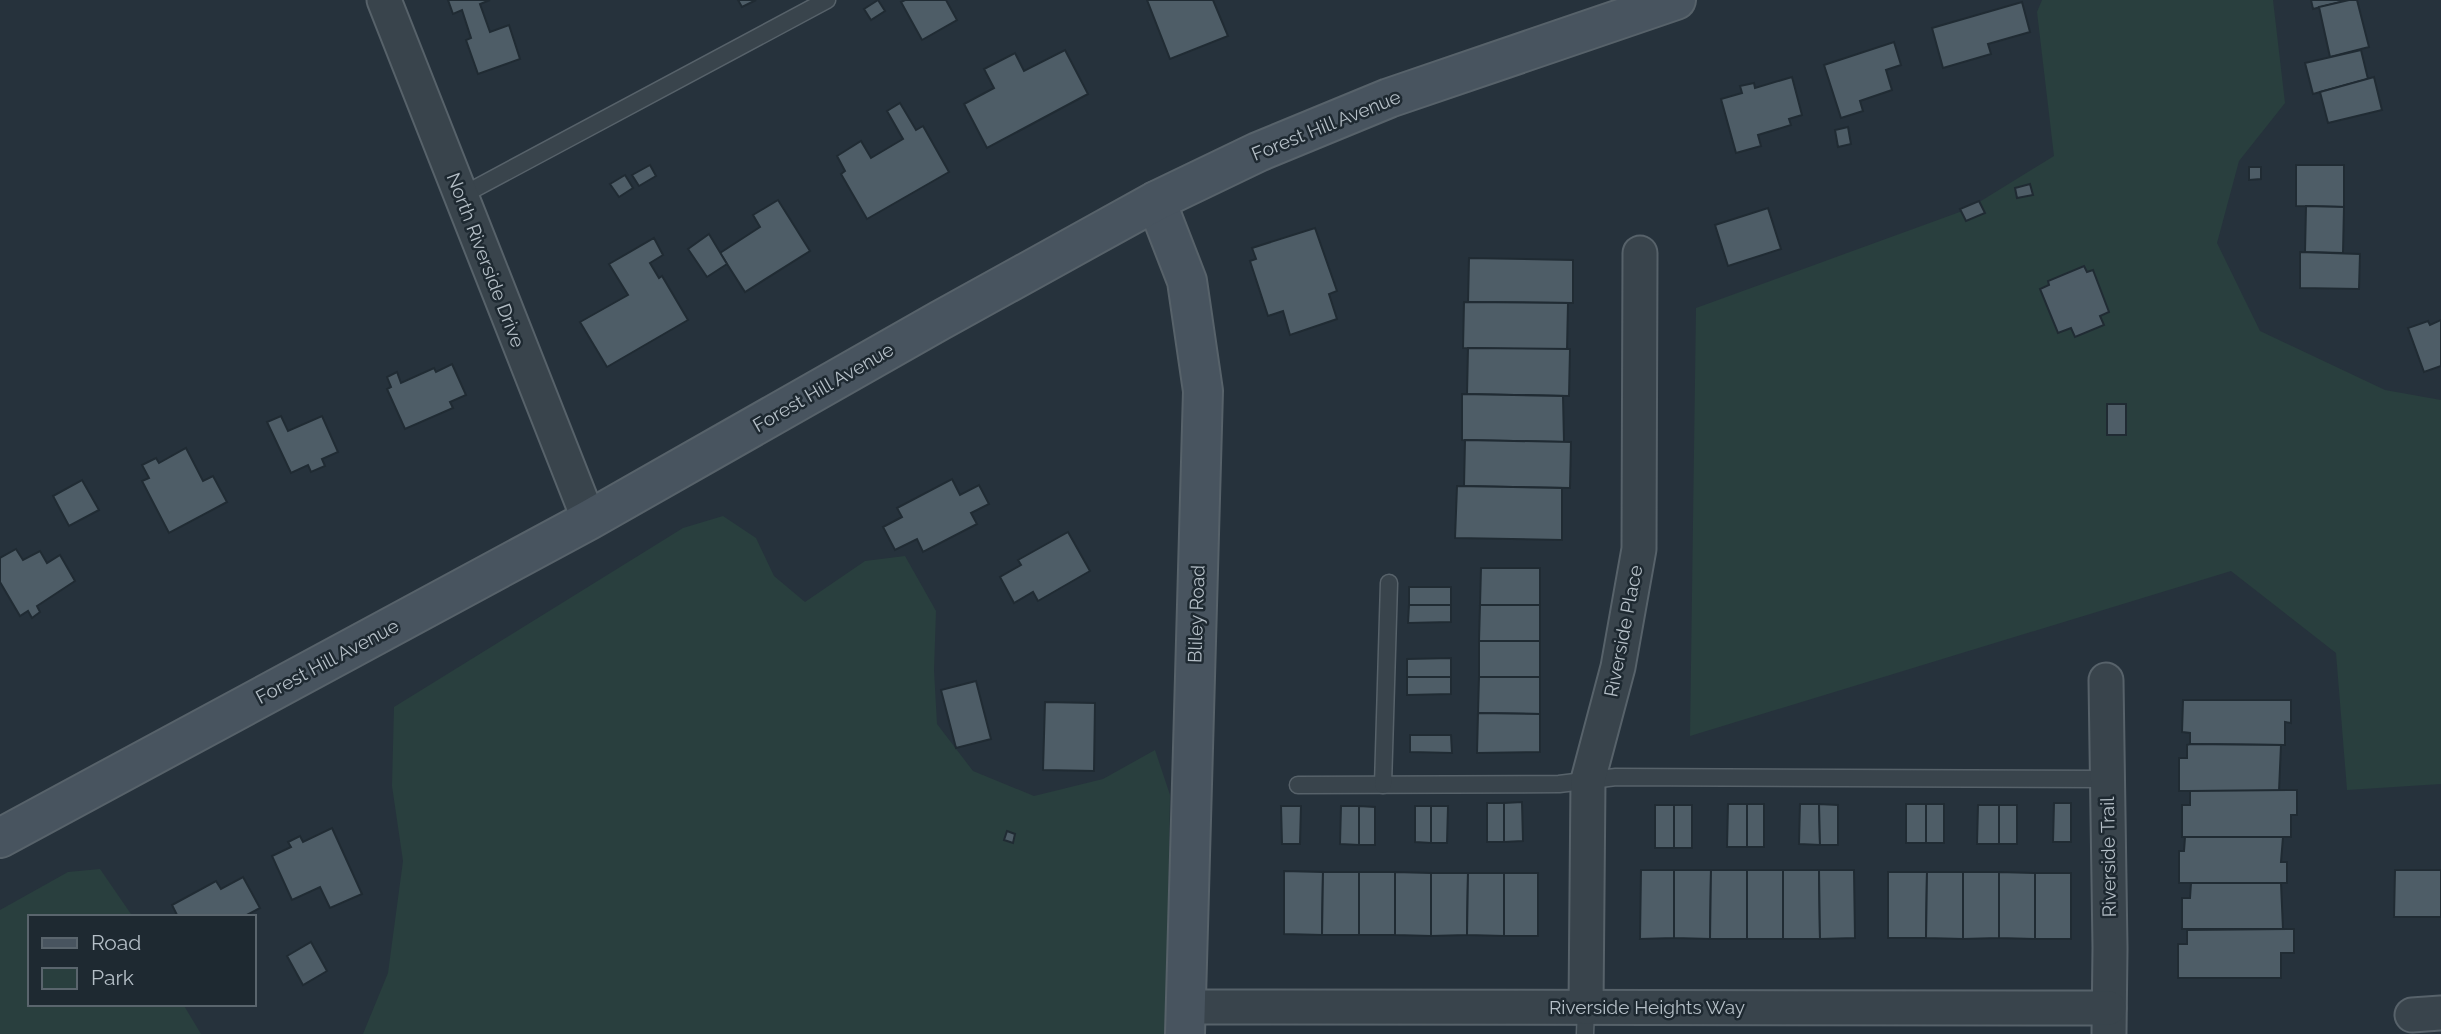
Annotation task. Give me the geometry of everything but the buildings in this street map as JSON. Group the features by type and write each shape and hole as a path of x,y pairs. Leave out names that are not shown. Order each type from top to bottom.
{"main road":[{"name":"Forest Hill Avenue","path":"0,838 589,520 927,327 1156,201 1258,152 1389,98 1676,0"},
{"name":"Bliley Road","path":"1156,201 1187,281 1203,391 1185,1020"}],"street":[{"name":"North Riverside Drive","path":"384,0 589,520"},
{"name":"Riverside Place","path":"1585,1020 1588,780 1618,667 1639,549 1640,253"},
{"name":"Riverside Trail","path":"2106,680 2109,1021"},
{"name":"Riverside Heights Way","path":"1185,1020 2109,1021"}],"lane":[{"path":"461,196 827,0"},
{"path":"1383,785 1389,583"},
{"path":"1298,785 1559,784 1616,777 2106,779"}],"green space":[{"path":"2042,0 2273,0 2285,103 2239,161 2217,243 2260,331 2385,390 2441,400 2441,784 2347,790 2336,653 2231,571 1690,736 1696,308 1968,209 2054,156 2037,12"},
{"path":"723,516 756,538 774,576 805,602 865,561 905,556 936,611 934,670 937,724 973,771 1034,796 1103,779 1155,750 1170,795 1166,1034 363,1034 388,973 403,861 392,786 394,707 683,528"},
{"path":"100,869 132,915 28,915 28,1006 184,1006 201,1034 0,1034 0,910 68,872"}]}
